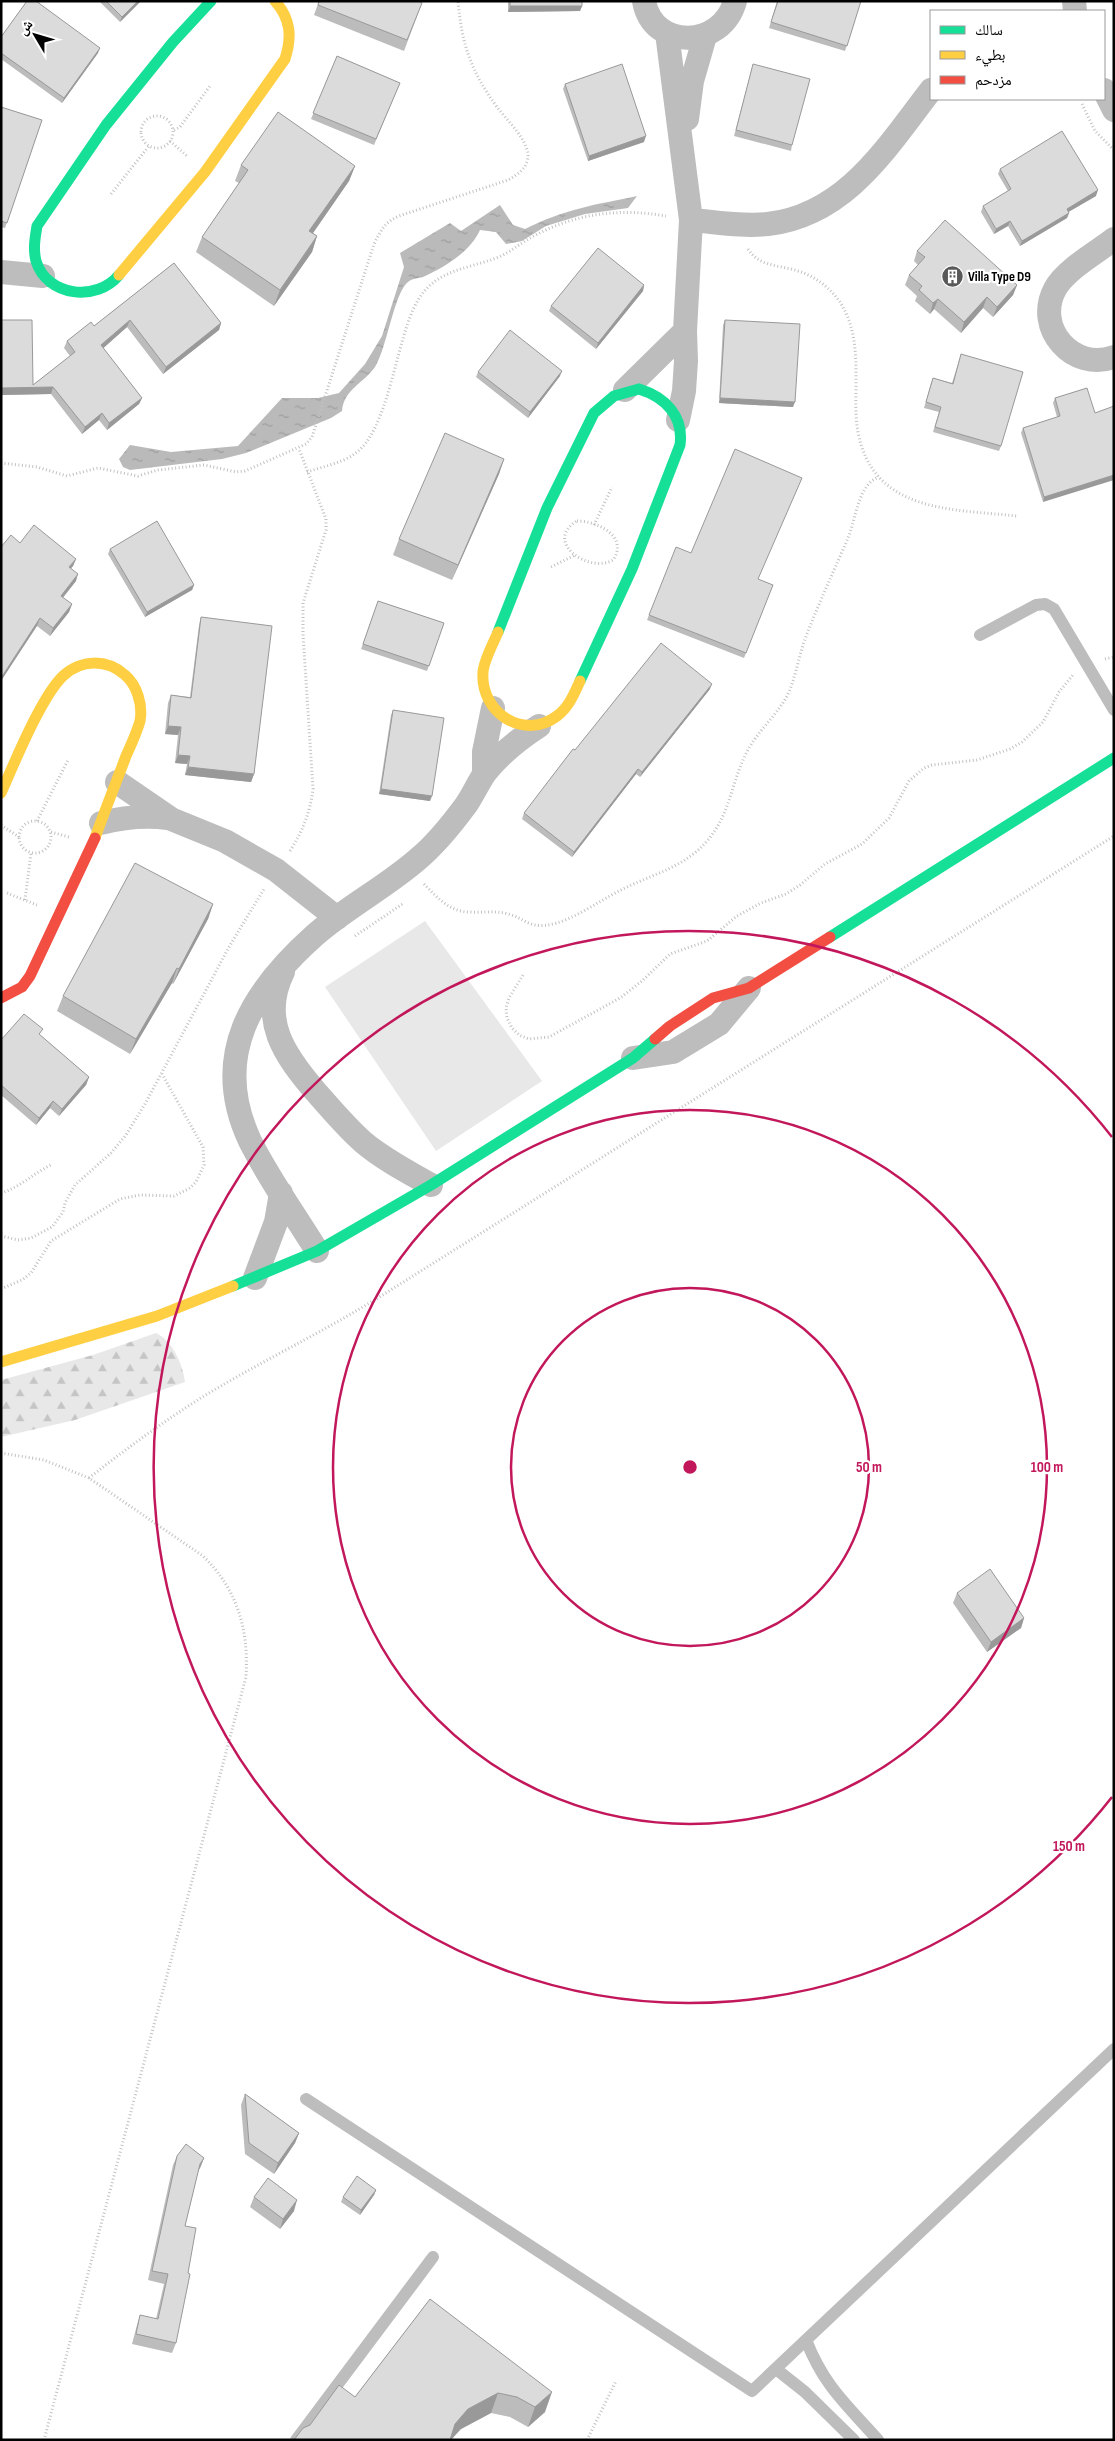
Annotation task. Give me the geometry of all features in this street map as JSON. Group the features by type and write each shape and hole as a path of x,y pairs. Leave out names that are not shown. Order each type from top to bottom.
{"street":[{"path":"211,1 173,42 111,118 37,226 33,239 36,265 52,285 64,291 78,294 91,293 104,288 115,280 160,227 236,130 286,59 290,46 289,19 275,1"},
{"path":"644,1 649,16 656,26 667,33 686,38 705,36 717,30 726,20 735,1"},
{"path":"667,33 684,153 691,220 685,331 686,361 684,391 678,420"},
{"path":"684,153 692,81 705,36"},
{"path":"691,220 744,225 768,224 792,219 815,210 837,198 856,182 930,91"},
{"path":"1105,92 1114,110"},
{"path":"1114,239 1063,278 1055,289 1050,302 1049,316 1055,335 1068,351 1080,358 1093,360 1114,357"},
{"path":"1,272 43,276"},
{"path":"626,390 685,331"},
{"path":"317,1251 250,1141 239,1110 235,1077 238,1045 245,1021 256,999 270,979 288,961 337,918 420,858 444,833 466,804 484,774 500,755 540,726 562,713 570,703 621,598 680,446 681,433 678,420 672,408 652,392 626,390 602,402 594,413 558,483 531,542 484,672 486,697 493,708 514,724 540,726"},
{"path":"1,792 54,687 62,676 85,663 99,663 111,666 123,673 132,682 138,693 141,706 140,720 101,822 30,976 22,987 1,998"},
{"path":"484,774 484,752 493,708"},
{"path":"1,1362 57,1348 157,1316 255,1278 317,1251 431,1185 633,1058 673,1052 719,1024 749,988 1114,758"},
{"path":"117,782 171,819 225,841 276,870 337,918"},
{"path":"101,822 124,817 148,815 171,819"},
{"path":"288,961 279,980 274,999 274,1020 279,1040 286,1056 337,1116 364,1142 394,1164 431,1185"},
{"path":"238,1045 279,1040"},
{"path":"255,1278 276,1222 281,1193"}],"lane":[{"path":"980,635 1036,605 1046,604 1054,609 1114,710"},
{"path":"306,2099 752,2391 1114,2049"},
{"path":"296,2440 433,2257"},
{"path":"806,2340 813,2358 832,2391 878,2440"},
{"path":"776,2369 805,2392 854,2440"}],"path":[{"path":"1,463 37,467 67,476 98,468 138,476 158,470 204,465 236,472 299,449 306,444 314,428 374,244 387,222 508,180 520,174 527,162 527,148 479,82 472,68 461,33 458,1"},
{"path":"174,130 180,126 210,86"},
{"path":"163,116 168,119 174,130 173,136 161,148 149,146 142,135 141,128 150,117 163,116"},
{"path":"111,194 149,146"},
{"path":"307,472 352,456 365,446 377,421 412,314 428,288 439,278 452,270 500,256 549,228 584,216 610,212 638,211 691,220"},
{"path":"747,246 751,254 764,264 790,268 815,278 828,288 847,315 856,346 857,430 866,457 879,477 896,492 924,505 1017,516"},
{"path":"1,1236 18,1240 31,1238 52,1227 63,1212 65,1203 75,1184 110,1153 136,1120 229,947 276,870 302,832 310,812 313,789 302,634 303,603 326,530 326,519 299,449"},
{"path":"423,883 442,902 457,910 500,912 510,914 527,923 545,926 564,921 629,885 665,872 693,855 718,826 731,801 743,759 750,744 786,696 808,634 849,536 863,491 870,482 879,477"},
{"path":"594,524 612,487"},
{"path":"577,521 586,521 594,524 610,532 617,542 617,554 607,563 594,564 568,550 564,542 565,533 577,521"},
{"path":"523,976 509,998 506,1008 512,1028 528,1039 549,1037 620,998 642,981 670,954 707,942 737,916 761,903 786,894 825,864 862,844 889,818 909,782 924,768 932,765 977,760 1010,749 1022,742 1043,722 1068,678 1088,665 1114,657"},
{"path":"37,821 68,760"},
{"path":"1,826 19,837 24,850 31,853 36,854 47,848 52,838 48,826 37,821 24,825 19,837"},
{"path":"89,1478 159,1425 205,1396 337,1324 1114,836"},
{"path":"25,900 31,853"},
{"path":"1,1289 22,1280 31,1272 46,1247 55,1238 120,1199 140,1195 174,1196 190,1188 196,1182 204,1165 203,1147 162,1074"},
{"path":"1,1193 10,1190 51,1165"},
{"path":"1,1453 44,1460 89,1478 186,1543 218,1571 237,1604 248,1656 246,1677 44,2440"},
{"path":"587,2440 616,2381"}],"green space":[{"path":"425,921 542,1081 436,1151 325,987"},
{"path":"156,1333 167,1342 176,1354 185,1382 75,1420 1,1437 1,1380 93,1355"}],"water":[{"path":"637,196 628,208 585,214 546,226 522,241 506,244 496,232 480,230 470,245 448,264 423,277 409,281 399,297 375,367 346,397 342,411 331,418 246,453 222,459 130,470 123,467 119,459 130,445 171,452 238,446 282,398 318,398 339,393 365,364 382,336 404,267 400,253 450,223 461,231 500,205 513,225 525,229 567,212"}],"building":[{"path":"27,1 36,1 100,48 64,98 1,53 1,37"},
{"path":"106,1 138,1 122,17"},
{"path":"319,1 418,1 422,3 407,40 318,5"},
{"path":"510,1 582,1 582,6 510,6"},
{"path":"778,1 861,1 847,46 771,22"},
{"path":"337,56 400,83 376,139 313,113"},
{"path":"622,64 646,136 589,156 565,84"},
{"path":"753,64 810,79 792,145 736,130"},
{"path":"1,107 42,120 7,223 1,221"},
{"path":"278,112 355,166 309,231 317,236 280,290 202,237 248,170 241,165"},
{"path":"1062,131 1098,190 1067,209 1069,213 1022,241 1010,221 996,229 983,206 1011,189 1000,169"},
{"name":"Villa Type D9","path":"945,220 1017,285 997,307 987,297 964,322 938,299 933,303 919,290 922,286 909,275 925,257 917,251"},
{"path":"598,248 644,285 598,343 551,306"},
{"path":"174,263 221,323 166,367 130,320 101,345 142,398 109,423 102,413 85,427 53,387 1,388 1,320 32,320 33,385 75,352 67,341 91,322 94,326"},
{"path":"725,320 800,324 795,402 720,398"},
{"path":"510,330 562,371 530,412 478,372"},
{"path":"961,354 1023,372 1001,446 935,427 941,407 926,402 933,378 953,384"},
{"path":"1087,388 1095,413 1114,406 1114,475 1044,497 1023,428 1060,416 1055,398"},
{"path":"445,433 504,459 458,565 399,539"},
{"path":"735,449 802,478 758,579 773,585 746,653 649,615 676,547 691,553"},
{"path":"157,521 194,585 147,612 110,549"},
{"path":"34,525 76,559 69,567 78,574 61,596 72,604 53,628 40,618 1,678 1,547 11,535 20,543"},
{"path":"378,601 444,623 429,666 363,644"},
{"path":"201,617 272,626 254,774 188,767 190,756 178,755 181,727 168,726 171,695 191,698"},
{"path":"661,643 712,684 642,772 638,769 574,852 524,813 573,749 575,750"},
{"path":"393,710 444,718 432,796 381,789"},
{"path":"135,863 213,904 179,969 177,968 136,1039 63,996"},
{"path":"24,1014 43,1029 39,1034 89,1077 62,1109 53,1101 39,1118 1,1085 1,1040"},
{"path":"990,1569 1024,1618 991,1642 957,1593"},
{"path":"245,2094 299,2133 278,2163 249,2143"},
{"path":"186,2144 204,2158 200,2164 185,2226 196,2228 188,2273 190,2274 176,2343 136,2334 140,2315 158,2319 168,2274 152,2271 177,2156"},
{"path":"357,2176 376,2190 361,2210 343,2197"},
{"path":"268,2178 297,2200 283,2219 254,2197"},
{"path":"430,2299 552,2392 535,2407 517,2397 498,2393 468,2409 455,2424 450,2440 294,2440 303,2428 310,2425 339,2385 355,2397"}],"traffic: fast":[{"path":"119,275 110,284 86,292 73,292 61,288 42,273 36,261 34,248 37,226 106,125 173,42 211,1"},
{"path":"580,681 632,569 680,445 679,425 671,409 657,397 639,389"},
{"path":"498,632 547,508 594,413 614,396 639,389"},
{"path":"830,937 1114,758"},
{"path":"233,1286 317,1251 431,1185 633,1058 655,1039"}],"traffic: slow":[{"path":"119,275 205,172 285,59 289,43 289,28 284,15 275,1"},
{"path":"498,632 484,667 484,687 496,711 506,719 518,724 544,723 565,709 580,681"},
{"path":"1,793 37,715 63,676 70,670 86,664 94,663 110,666 125,675 133,684 138,696 141,715 137,730 95,838"},
{"path":"1,1362 157,1316 233,1286"}],"traffic: jam":[{"path":"1,998 22,987 30,976 95,838"},
{"path":"655,1039 670,1026 713,998 749,988 830,937"}],"place":[{"name":"Villa Type D9","path":"952,276"}]}
